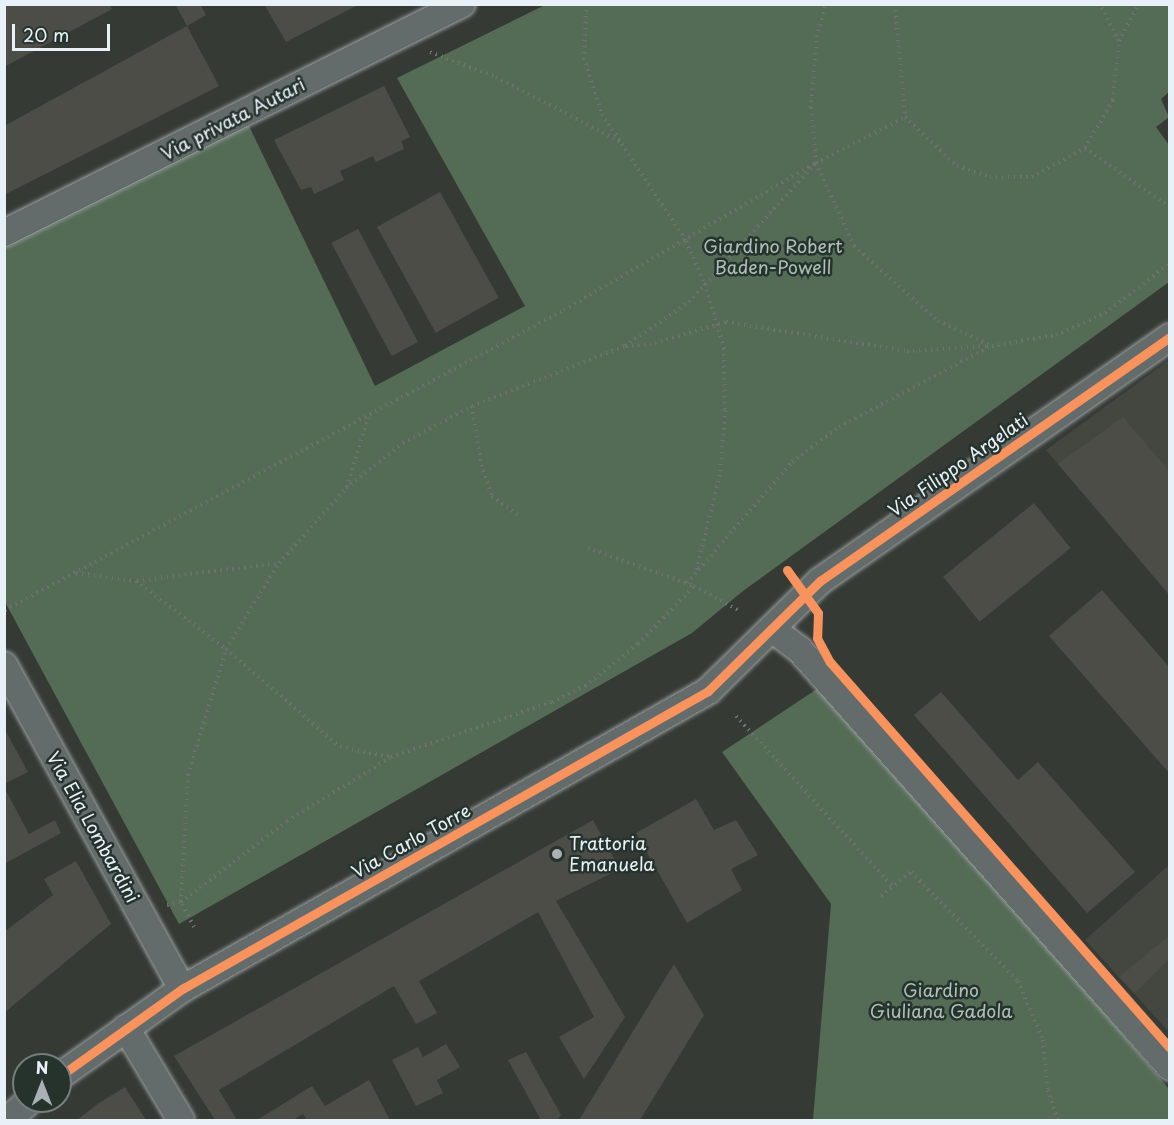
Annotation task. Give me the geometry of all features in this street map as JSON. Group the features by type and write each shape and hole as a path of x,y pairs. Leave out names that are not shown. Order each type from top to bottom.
{"street":[{"name":"Via privata Autari","path":"4,233 462,4"},
{"name":"Via Filippo Argelati","path":"772,629 820,581 1170,337"},
{"name":"Via Carlo Torre","path":"72,1067 182,989 708,691 772,629"},
{"path":"772,629 799,649 1170,1066"},
{"name":"Via Elia Lombardini","path":"4,665 182,989"},
{"path":"126,1028 180,1120"}],"path":[{"path":"586,4 584,58 602,114 686,241 705,284 724,348 726,380 724,443 716,498 696,572"},
{"path":"826,4 817,38 811,108 816,163 854,246 938,321 992,346"},
{"path":"895,4 905,117 957,166 990,177 1032,177 1085,148 1113,100 1119,41 1139,4"},
{"path":"1100,4 1119,41"},
{"path":"424,50 505,81 621,143"},
{"path":"5,610 368,416 686,241 816,163 905,117"},
{"path":"1085,148 1170,207"},
{"path":"194,927 181,902 188,775 226,649 279,563 346,488 403,443 472,406 625,346 689,302 816,163"},
{"path":"625,346 655,343 726,322 907,351 992,346 1056,335 1105,313 1170,262"},
{"path":"687,583 792,462 839,427 992,346"},
{"path":"472,406 482,465 492,496 518,515"},
{"path":"346,488 368,416"},
{"path":"588,548 687,583 738,610"},
{"path":"75,573 136,581 279,563"},
{"path":"136,581 226,649 340,747 390,758"},
{"path":"164,906 181,902 287,821 390,758 552,702 585,686 638,644 694,586"},
{"path":"736,716 893,887"},
{"path":"881,896 911,872 1018,981 1043,1040 1048,1090 1058,1120"}],"shaded area":[{"path":"1169,360 1169,595 1046,450"},
{"path":"1169,865 1169,1032 1085,940"}],"green space":[{"name":"Giardino Robert Baden-Powell","path":"545,5 1169,5 1169,92 1161,99 1169,117 1156,127 1169,145 1169,282 743,591 692,633 179,924 5,602 5,247 248,124 375,386 525,306 397,78"},
{"name":"Giardino Giuliana Gadola","path":"817,689 954,836 1169,1089 1169,1120 813,1120 831,904 722,752"}],"building":[{"path":"4,4 109,4 112,9 4,67"},
{"path":"175,4 200,4 206,15 187,26"},
{"path":"264,4 360,4 286,42"},
{"path":"187,26 219,86 4,195 4,126"},
{"path":"384,86 410,137 401,141 404,149 376,162 373,156 340,171 344,180 314,194 311,187 301,190 274,140"},
{"path":"440,192 499,298 436,333 377,227"},
{"path":"358,229 418,342 392,356 332,243"},
{"path":"1123,417 1170,472 1170,595 1058,464"},
{"path":"1034,503 1071,548 980,622 943,577"},
{"path":"1102,590 1170,668 1170,774 1049,636"},
{"path":"941,692 1018,780 1038,762 1135,872 1087,913 914,715"},
{"path":"4,728 28,772 4,784"},
{"path":"4,787 29,834 55,820 61,833 4,864"},
{"path":"696,799 714,830 736,820 758,855 731,869 742,890 687,923 636,833"},
{"path":"593,820 620,869 556,901 625,1017 584,1079 559,1037 594,1017 538,912 419,981 437,1013 416,1024 394,986 219,1090 237,1120 215,1120 174,1056"},
{"path":"76,861 111,924 4,1013 4,932 53,895 44,879"},
{"path":"1170,935 1170,958 1135,993 1119,977"},
{"path":"674,964 704,1015 640,1120 579,1120"},
{"path":"446,1044 460,1067 437,1080 443,1093 416,1106 392,1060 418,1047 423,1057"},
{"path":"526,1052 561,1115 558,1120 541,1120 508,1060"},
{"path":"369,1080 390,1120 307,1120 303,1114 293,1120 257,1120 312,1086 325,1106"},
{"path":"125,1087 146,1120 77,1120 99,1103"}],"cycle path":[{"path":"72,1067 182,989 708,691 820,581 1170,337"},
{"path":"787,570 818,613 817,638 830,662 1170,1048"}],"place":[{"name":"Trattoria Emanuela","path":"557,854"}]}
